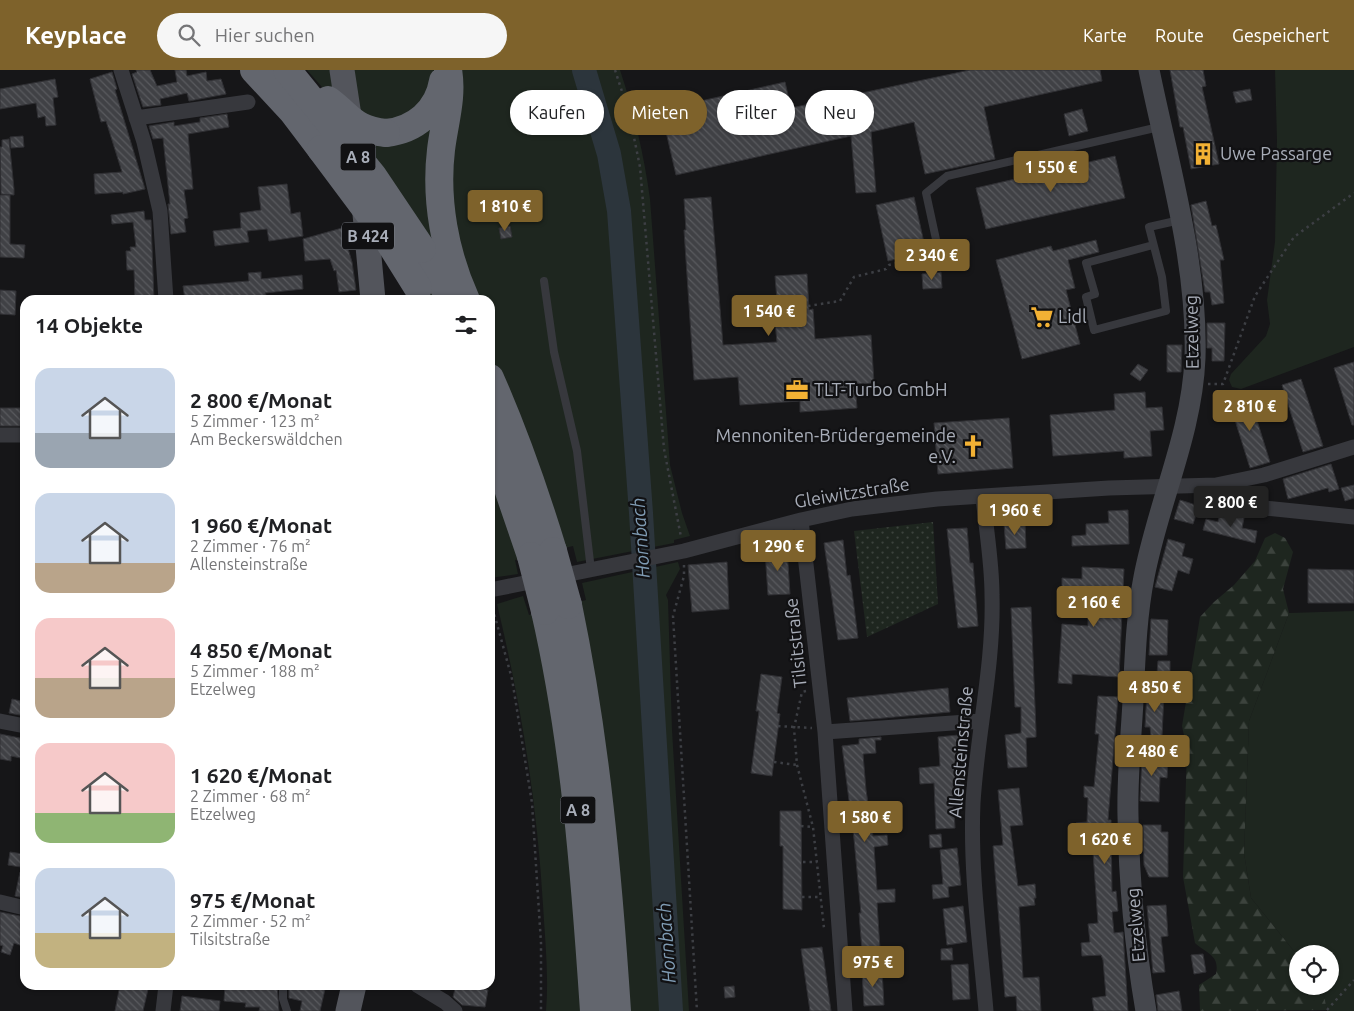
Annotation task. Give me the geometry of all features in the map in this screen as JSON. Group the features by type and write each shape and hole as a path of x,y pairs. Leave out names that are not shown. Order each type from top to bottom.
{"highway":[{"name":"A 8","path":"254,70 293,112 344,177 383,232 421,294"},
{"path":"293,76 331,103 356,124 368,130 386,133 407,128 429,113 440,95 444,70"},
{"path":"448,70 450,87 440,166 441,206 449,252 464,295"},
{"name":"A 8","path":"293,76 373,176 422,249 448,295"},
{"name":"A 8","path":"495,391 528,474 542,554 557,608 584,688 603,826 617,1011"},
{"name":"A 8","path":"495,447 542,554"},
{"name":"A 8","path":"557,608 559,670 572,759 594,1011"}],"main road":[{"name":"B 424","path":"342,71 367,225 372,295"},
{"path":"348,1011 353,990"}],"street":[{"path":"121,70 136,118 160,211 166,295"},
{"name":"Etzelweg","path":"1146,1011 1138,962 1129,846 1128,791 1138,612 1151,543 1183,435 1192,385 1194,310 1180,220 1150,70"},
{"path":"136,118 248,102"},
{"path":"0,435 20,435"},
{"name":"Gleiwitzstraße","path":"495,589 678,552 801,520 892,504 1232,482 1354,447"},
{"path":"1232,482 1244,500 1255,507 1354,517"},
{"name":"Allensteinstraße","path":"983,497 992,595 988,664 973,804 974,848 986,1011"},
{"name":"Tilsitstraße","path":"801,520 824,732 845,1011"},
{"path":"0,721 20,725"},
{"path":"824,732 981,721"},
{"path":"0,902 20,907"},
{"path":"163,1011 165,990"},
{"path":"427,990 455,1011"}],"lane":[{"path":"937,244 926,193 947,176 1161,127"},
{"path":"1153,245 1086,263 1095,294 1086,297 1094,330 1166,311 1162,276 1149,227 1180,220"},
{"path":"544,281 554,352 577,451 591,570"},
{"path":"283,990 283,999 287,1011"}],"path":[{"path":"615,70 629,113 640,167 664,449 678,552 684,576 676,597 673,616 697,1011"},
{"path":"1192,385 1223,384 1256,296 1294,237 1354,193"},
{"path":"808,306 840,301 854,277 886,269 889,265 928,255 937,244"},
{"path":"495,618 512,679 532,803 541,944 541,1011"},
{"path":"820,689 802,692 794,728 796,765 813,826 824,931 828,935 839,935"},
{"path":"778,726 816,728 824,732"},
{"path":"774,762 796,765"},
{"path":"801,826 813,826"},
{"path":"803,862 817,862"},
{"path":"802,897 820,897"},
{"path":"1327,1010 1354,980"}],"green space":[{"path":"307,70 620,70 626,90 614,90 614,135 638,135 642,150 650,199 670,465 690,536 674,540 674,543 577,562 573,546 515,560 518,574 495,577 495,295 416,295 382,167 369,147 370,142"},
{"path":"1275,70 1354,70 1354,347 1241,389 1232,387 1229,380 1231,374 1266,336 1270,324 1267,300 1275,242 1277,140"},
{"path":"933,522 938,604 867,637 854,531"},
{"path":"1275,533 1285,538 1293,552 1283,589 1289,613 1249,721 1244,853 1251,898 1289,945 1289,995 1324,995 1327,1010 1200,1011 1199,985 1216,974 1217,968 1212,956 1195,943 1183,877 1187,749 1182,726 1200,617 1234,585 1255,561 1265,538"},
{"path":"678,562 680,569 666,595 668,600 672,730 689,1011 546,1011 546,945 537,829 521,716 497,604 523,596 529,615 586,600 582,583"},
{"path":"1354,611 1354,1011 1327,1011 1324,995 1339,995 1339,945 1289,945 1251,898 1244,853 1249,721 1289,613"}],"building":[{"path":"136,70 150,70 157,86 177,82 175,70 186,70 187,76 206,72 207,81 221,79 226,94 189,101 187,93 160,99 161,105 143,107 132,74 137,72"},
{"path":"970,70 1100,70 1102,81 984,107 995,159 925,174 914,122 874,131 874,90"},
{"path":"1170,70 1203,70 1206,86 1202,87 1219,164 1191,169 1183,127 1180,127"},
{"path":"112,72 117,89 115,90 145,189 123,194 123,192 95,194 94,174 122,172 106,121 101,122 90,79"},
{"path":"55,79 58,97 53,98 56,125 46,126 45,116 38,118 36,103 0,109 0,89"},
{"path":"785,82 787,90 750,90"},
{"path":"1250,89 1252,100 1236,103 1233,92"},
{"path":"717,97 717,135 795,135 795,107 805,105 805,135 871,135 876,192 856,193 851,136 676,175 667,135 707,135 707,100"},
{"path":"1082,109 1088,131 1069,136 1064,114"},
{"path":"227,114 229,127 188,134 193,189 184,190 188,218 184,219 186,232 171,234 163,138 153,139 149,126 174,122 174,126 200,122 200,118"},
{"path":"23,136 24,147 11,148 10,137"},
{"path":"9,139 14,195 1,194 0,147 2,147 2,140"},
{"path":"1115,156 1125,198 986,229 976,188"},
{"path":"287,184 291,214 300,212 303,236 269,241 267,229 247,231 249,242 215,246 213,231 241,228 240,213 261,210 258,187"},
{"path":"0,195 10,195 10,244 25,245 24,258 0,257"},
{"path":"711,197 723,345 777,342 774,312 778,312 775,276 807,274 809,310 813,309 815,339 871,335 874,383 855,384 857,408 800,412 800,401 740,405 738,377 694,380 684,230 686,230 684,199"},
{"path":"914,197 926,252 888,261 876,205"},
{"path":"1206,201 1212,226 1216,225 1224,260 1220,260 1224,303 1212,305 1210,292 1205,292 1191,205"},
{"path":"144,211 145,220 151,220 154,295 135,295 134,270 127,270 126,251 131,251 130,247 136,247 133,222 112,224 111,215"},
{"path":"510,226 512,237 501,239 499,228"},
{"path":"342,228 352,262 356,290 339,292 336,270 334,271 330,259 305,261 303,239"},
{"name":"Lidl","path":"1096,240 1099,252 1068,260 1075,288 1066,290 1080,344 1022,359 996,260 1051,246 1053,251"},
{"path":"261,272 261,279 302,275 303,289 265,293 266,295 184,295 183,286 249,281 248,273"},
{"path":"941,272 942,288 923,289 922,274"},
{"path":"0,290 16,291 15,315 0,314"},
{"path":"1207,323 1225,323 1224,361 1212,361 1212,348 1207,348"},
{"path":"1167,345 1182,345 1181,372 1167,372"},
{"path":"1354,362 1354,425 1352,425 1334,368"},
{"path":"1138,364 1148,370 1140,381 1130,374"},
{"path":"1301,379 1323,446 1303,452 1282,385"},
{"path":"1145,392 1146,408 1162,407 1164,430 1150,431 1152,456 1124,458 1124,451 1053,456 1050,415 1115,410 1114,394"},
{"path":"1249,395 1270,462 1250,468 1229,401"},
{"path":"0,408 20,408 20,426 0,426"},
{"name":"Mennoniten-Brüdergemeinde e.V.","path":"1009,418 1013,468 938,474 934,423"},
{"path":"1331,464 1339,489 1329,492 1328,488 1288,499 1283,479"},
{"path":"1354,485 1354,498 1345,501 1341,488"},
{"path":"1180,500 1199,506 1193,524 1174,519"},
{"path":"1128,510 1129,544 1072,546 1072,536 1086,535 1086,524 1109,523 1108,511"},
{"path":"1220,512 1244,518 1242,528 1257,531 1255,543 1203,530 1206,519 1218,522"},
{"path":"1025,522 1026,548 1006,549 1004,524"},
{"path":"967,528 970,563 973,563 978,626 958,628 947,529"},
{"path":"1168,539 1185,544 1182,556 1193,559 1189,574 1178,570 1172,591 1155,587"},
{"path":"843,540 847,576 850,575 858,638 838,640 824,543"},
{"path":"787,549 790,594 768,595 765,551"},
{"path":"727,562 729,609 692,612 688,565"},
{"path":"1082,567 1124,569 1119,677 1072,674 1072,684 1058,683 1062,624 1088,626 1088,613 1099,614 1098,592 1062,590 1062,578 1082,579"},
{"path":"1308,569 1354,570 1354,603 1308,603"},
{"path":"1031,607 1036,737 1026,738 1027,767 1008,768 1005,735 1021,733 1021,707 1015,707 1011,608"},
{"path":"1151,619 1168,620 1167,655 1149,655"},
{"path":"1158,661 1170,661 1170,675 1157,674"},
{"path":"761,674 782,677 777,713 780,714 772,776 751,773 759,711 756,711"},
{"path":"948,688 950,712 850,721 847,698"},
{"path":"1147,691 1164,692 1162,736 1151,736 1150,727 1145,727"},
{"path":"1098,696 1118,697 1108,820 1111,820 1112,892 1116,891 1118,911 1112,912 1114,933 1123,932 1128,1011 1094,1011 1092,998 1106,996 1103,960 1101,955 1082,956 1081,943 1090,942 1088,924 1098,923 1092,838 1077,839 1076,823 1087,822 1088,798 1084,797 1084,786 1094,787 1099,734 1095,734"},
{"path":"12,699 20,701 20,715 9,713"},
{"path":"0,734 20,738 20,758 11,756 11,761 0,759"},
{"path":"959,735 960,753 958,753 961,791 953,792 955,828 936,829 934,783 920,784 919,768 940,766 938,737"},
{"path":"881,737 881,740 875,740 876,753 863,754 866,790 873,836 887,835 888,845 874,847 877,890 895,889 895,902 877,903 880,949 862,950 859,913 861,913 854,839 842,746 859,744 859,739"},
{"path":"1142,756 1168,757 1167,778 1160,777 1159,802 1140,801"},
{"path":"1019,788 1023,825 1010,826 1018,886 1035,884 1036,898 1034,898 1035,905 1019,907 1023,978 1039,977 1041,1011 1017,1011 1016,996 1005,997 993,846 1003,845 998,790"},
{"path":"780,811 801,811 802,910 783,909 783,846 780,846"},
{"path":"1143,825 1161,825 1161,832 1168,832 1168,877 1149,877 1144,865"},
{"path":"941,834 942,847 930,848 929,835"},
{"path":"957,848 961,885 948,887 949,897 933,899 932,885 943,884 940,850"},
{"path":"10,852 20,854 20,867 8,865"},
{"path":"20,872 20,897 15,896"},
{"path":"1166,905 1168,936 1161,937 1165,972 1153,973 1147,906"},
{"path":"963,906 967,942 947,945 943,909"},
{"path":"0,912 20,916 20,945 14,943 10,955 1,952 3,946 0,945"},
{"path":"822,947 831,1011 810,1011 801,949"},
{"path":"952,948 953,960 941,960 941,949"},
{"path":"890,953 890,965 879,966 878,954"},
{"path":"1203,954 1206,972 1194,974 1191,955"},
{"path":"968,964 970,999 953,1000 951,965"},
{"path":"882,970 884,1005 864,1006 862,971"},
{"path":"734,986 735,997 725,998 724,987"},
{"path":"119,990 148,990 143,1011 115,1011"},
{"path":"225,990 277,990 279,1011 259,1011 260,1007 245,1007 246,1003 224,1001"},
{"path":"289,990 325,990 320,1011 300,1011 302,1001 289,998"},
{"path":"455,990 488,990 485,1007 462,1005 453,997"},
{"path":"1179,991 1182,1011 1158,1011 1156,995"},
{"path":"182,996 220,1001 219,1011 180,1011"}],"waterway":[{"name":"Hornbach","path":"584,70 609,154 619,211 641,513 671,1011"}],"place":[{"name":"Uwe Passarge","path":"1203,154"},
{"name":"Lidl","path":"1042,317"},
{"name":"TLT-Turbo GmbH","path":"797,390"},
{"name":"Mennoniten-Brüdergemeinde e.V.","path":"973,446"}]}
